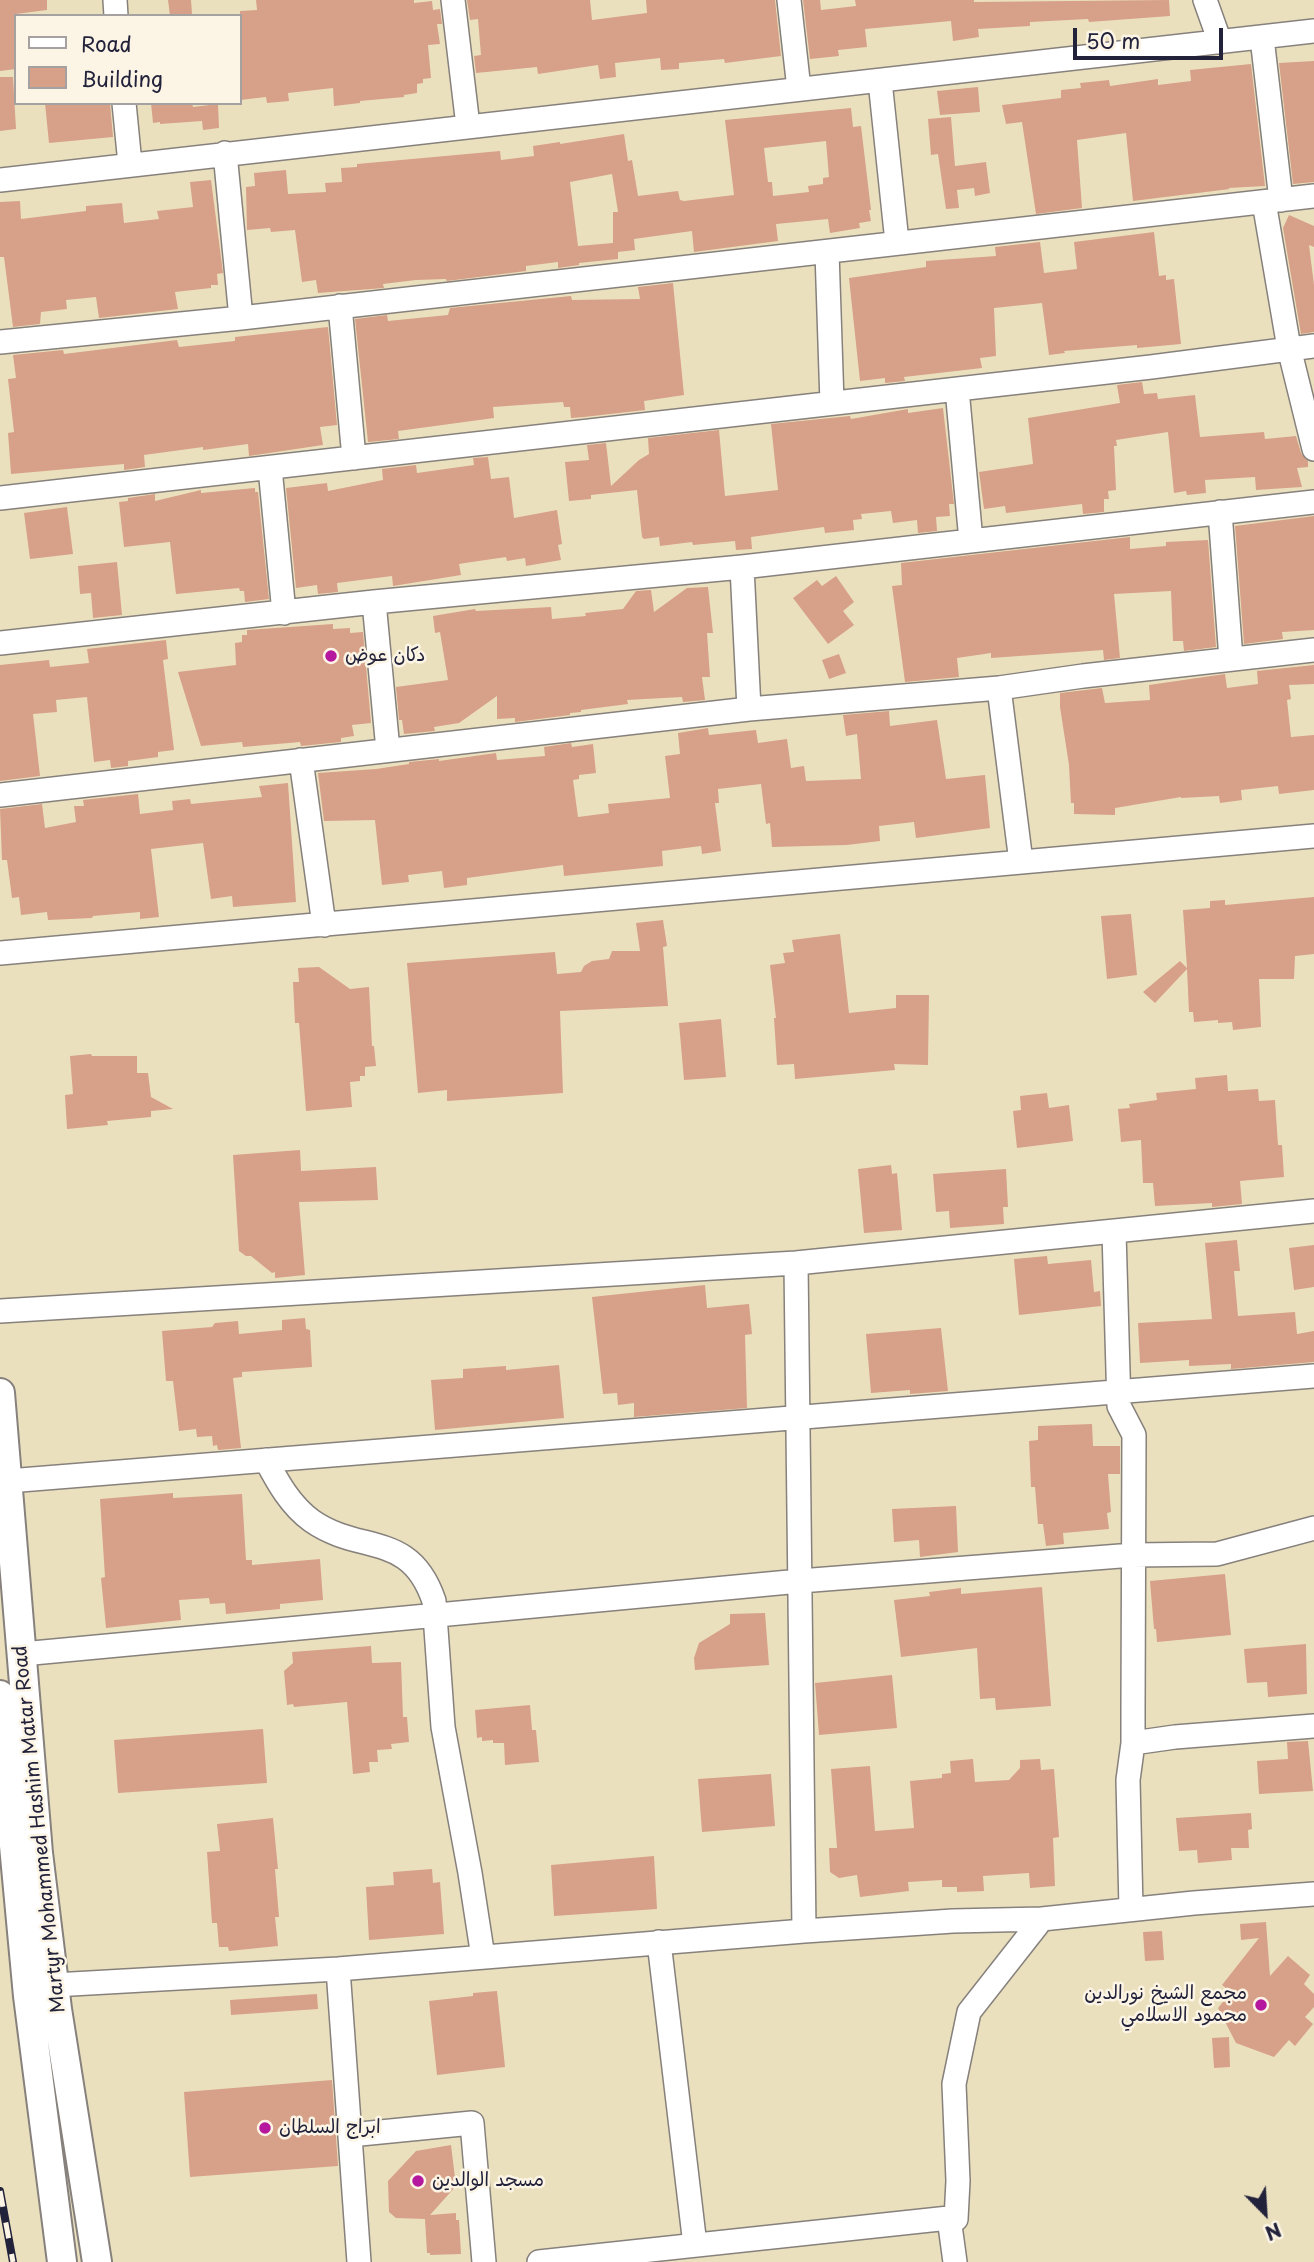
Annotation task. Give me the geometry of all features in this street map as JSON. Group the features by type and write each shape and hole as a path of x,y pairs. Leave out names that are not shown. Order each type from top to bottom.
{"main road":[{"name":"Martyr Mohammed Hashim Matar Road","path":"0,1393 38,1853 54,1985 97,2262"},
{"name":"Martyr Mohammed Hashim Matar Road","path":"1,1707 28,1996 62,2262"}],"street":[{"path":"453,0 468,126"},
{"path":"789,0 799,89"},
{"path":"1205,0 1220,42"},
{"path":"0,180 1314,31"},
{"path":"1262,38 1273,201 1289,348 1314,449"},
{"path":"880,81 897,242"},
{"path":"124,105 130,164"},
{"path":"225,153 241,318"},
{"path":"0,342 241,318 1314,196"},
{"path":"827,252 832,403"},
{"path":"340,306 354,458"},
{"path":"0,498 1314,346"},
{"path":"957,389 971,541"},
{"path":"270,468 284,613"},
{"path":"0,643 374,602 742,567 1314,502"},
{"path":"1220,512 1231,659"},
{"path":"742,567 749,709"},
{"path":"374,602 388,750"},
{"path":"0,795 749,709 999,688 1314,650"},
{"path":"999,688 1021,862"},
{"path":"302,760 324,925"},
{"path":"0,953 1314,836"},
{"path":"0,1311 796,1264 1314,1211"},
{"path":"1114,1232 1119,1406 1134,1435 1133,1743 1128,1780 1131,1909"},
{"path":"796,1264 804,1931"},
{"path":"8,1481 1314,1377"},
{"path":"266,1460 280,1486 313,1522 401,1555 414,1564 427,1582 434,1601 443,1727 483,1957"},
{"path":"22,1654 800,1581 1133,1555 1217,1554 1314,1528"},
{"path":"1133,1743 1314,1726"},
{"path":"54,1985 338,1969 953,1921 1042,1919 1314,1894"},
{"path":"539,2262 956,2219 958,2181 954,2084 970,2012 1042,1919"},
{"path":"659,1942 695,2245"},
{"path":"338,1969 359,2262"},
{"path":"350,2135 472,2123 484,2262"},
{"path":"949,2218 955,2262"}],"building":[{"path":"0,0 47,0 47,10 14,14 14,69 0,71"},
{"path":"168,0 191,0 192,14 170,14"},
{"path":"256,0 414,0 414,3 432,1 433,10 440,9 442,24 437,24 440,44 428,45 431,78 423,79 423,83 417,84 417,93 404,97 334,106 333,88 288,93 289,101 267,103 266,97 242,100 240,11 257,10"},
{"path":"467,0 590,0 592,20 647,13 646,0 775,0 781,56 725,63 724,59 679,63 679,69 661,70 660,58 615,63 616,77 600,79 598,65 538,74 537,67 476,73 474,56 481,55 478,19 470,20"},
{"path":"803,0 820,0 821,10 856,6 855,0 1169,0 1170,16 1089,22 1088,19 1030,22 1030,26 978,29 979,37 953,41 951,21 865,29 867,47 838,50 839,56 810,59"},
{"path":"1314,61 1314,182 1293,184 1279,63"},
{"path":"1251,64 1265,186 1228,188 1230,189 1133,201 1126,133 1077,140 1082,208 1036,214 1022,122 1006,124 1002,105 1061,98 1061,90 1081,88 1080,83 1109,80 1110,86 1158,79 1158,85 1191,81 1190,70"},
{"path":"0,77 13,77 16,129 0,131"},
{"path":"978,87 980,112 940,115 937,91"},
{"path":"45,105 110,105 113,137 49,143"},
{"path":"151,105 218,105 219,128 203,130 202,121 153,123"},
{"path":"851,108 853,127 861,126 871,221 859,223 860,228 830,233 828,219 776,224 778,241 694,252 692,231 634,239 635,250 618,252 618,259 558,268 558,262 526,266 526,271 447,281 416,280 383,284 384,288 318,293 316,280 302,282 295,230 247,230 246,187 255,186 254,173 286,170 288,194 326,192 325,183 342,182 341,168 357,167 357,164 500,151 501,160 534,156 533,146 624,134 638,196 678,191 680,200 684,201 734,195 725,120","holes":["826,141 829,177 823,178 823,184 808,186 809,192 773,196 772,182 768,182 764,148","612,174 618,212 613,212 613,243 578,246 570,182"]},
{"path":"951,117 955,166 986,162 990,193 975,196 974,188 957,190 959,208 946,209 938,154 931,155 928,119"},
{"path":"211,180 223,273 217,274 218,285 175,292 178,309 99,318 96,297 66,300 67,309 41,312 40,324 13,327 4,257 0,257 0,202 20,201 21,219 86,211 86,206 122,203 124,223 159,219 157,211 193,207 190,182"},
{"path":"1289,215 1314,226 1314,247 1309,245 1314,285 1314,332 1301,334 1283,228"},
{"path":"1154,232 1159,276 1166,275 1166,280 1174,279 1181,344 1064,351 1065,353 1049,355 1042,303 994,308 996,356 980,358 982,368 904,377 905,381 885,383 885,378 860,381 849,278 926,267 926,261 996,256 995,247 1040,242 1044,273 1077,269 1074,242"},
{"path":"673,283 684,395 644,401 645,410 571,418 570,407 564,407 563,402 493,407 494,418 398,431 399,439 368,442 355,319 387,315 388,321 448,315 450,308 571,296 572,300 640,299 638,287"},
{"path":"328,327 337,425 320,427 323,445 249,456 248,444 203,450 203,447 144,455 145,467 124,470 124,464 11,474 8,433 14,432 8,379 16,378 13,355 63,350 64,354 177,340 179,347 235,341 235,337"},
{"path":"1142,382 1144,394 1157,393 1158,399 1195,395 1200,437 1264,432 1265,439 1296,436 1301,453 1308,461 1308,467 1297,468 1302,487 1256,490 1255,477 1205,480 1206,493 1174,493 1168,432 1116,440 1116,490 1108,491 1109,499 1104,499 1104,512 1083,514 1082,504 1006,513 1005,506 984,509 979,472 1033,464 1028,418 1120,403 1117,385"},
{"path":"943,408 954,504 949,504 950,516 936,517 937,531 918,533 917,520 893,523 891,511 861,514 862,519 853,520 854,530 825,533 824,527 751,537 752,549 736,550 735,541 660,546 659,537 642,537 637,490 591,495 591,499 569,501 565,462 589,460 587,445 606,443 611,486 649,454 648,438 719,430 725,496 778,490 771,424 850,416 851,419 908,409 908,413"},
{"path":"488,457 491,479 509,477 514,518 557,510 562,544 558,545 561,560 526,566 525,558 507,561 506,557 459,564 461,575 393,586 392,576 337,583 338,592 318,594 317,585 296,588 286,488 327,483 328,491 383,480 382,469 416,465 417,473 474,465 473,458"},
{"path":"255,488 255,492 258,492 269,599 245,602 244,591 239,588 176,594 170,542 124,547 119,502 155,494 155,501 201,490 201,493"},
{"path":"67,507 73,554 30,559 24,513"},
{"path":"1314,516 1314,630 1282,632 1283,639 1244,644 1235,526"},
{"path":"1130,537 1130,549 1166,546 1166,542 1208,540 1216,647 1184,651 1183,641 1173,641 1171,591 1114,594 1120,658 1104,660 1103,650 991,658 991,653 957,658 959,677 905,682 892,586 902,585 901,563"},
{"path":"117,562 122,615 93,618 91,593 80,594 78,566"},
{"path":"836,576 854,602 843,611 854,625 828,644 793,598 817,580 822,586"},
{"path":"708,587 713,633 707,633 710,677 702,677 705,700 683,702 682,697 627,700 628,704 515,722 515,718 497,719 497,696 459,723 434,727 435,731 404,734 402,720 399,720 396,687 448,680 440,632 435,633 433,616 475,609 551,607 552,619 586,616 585,613 623,609 636,591 651,590 654,612 687,588"},
{"path":"333,624 333,629 350,628 350,633 363,632 371,723 352,725 354,736 341,738 341,742 301,746 300,742 243,747 242,742 201,746 178,672 236,665 235,643 242,642 242,635 247,635 247,630"},
{"path":"166,640 168,659 163,660 174,750 158,752 158,757 128,761 128,766 111,768 110,760 94,762 87,697 56,700 57,712 33,714 40,776 0,781 0,665 49,660 50,667 89,663 87,649"},
{"path":"839,654 846,673 829,679 822,660"},
{"path":"1314,665 1314,684 1289,685 1291,699 1287,700 1291,737 1314,735 1314,790 1279,794 1278,786 1241,790 1242,800 1220,803 1219,796 1181,797 1115,808 1115,815 1074,814 1060,693 1102,688 1105,703 1150,700 1149,685 1225,674 1227,688 1258,684 1257,671"},
{"path":"889,711 890,726 937,720 946,779 985,775 990,828 916,838 914,822 879,826 880,841 847,845 772,847 770,823 766,824 761,784 718,789 719,803 715,803 721,851 702,854 701,846 662,851 663,866 564,876 563,865 467,878 467,885 444,888 442,871 408,875 409,882 382,885 375,820 324,821 318,773 376,769 409,762 496,753 497,760 545,756 544,747 571,743 572,747 593,744 596,773 579,775 579,779 573,780 578,817 609,813 608,804 670,798 665,756 680,754 678,733 708,728 709,735 756,730 758,743 787,739 791,768 804,766 806,781 861,779 857,734 846,736 843,715"},
{"path":"288,783 296,902 233,907 232,896 211,899 203,843 151,849 159,917 140,919 140,912 48,920 47,912 21,915 19,897 12,898 7,860 2,860 0,809 42,804 45,828 76,822 74,806 84,806 83,800 138,794 140,814 173,810 172,801 190,799 191,804 262,797 259,786"},
{"path":"1314,897 1314,954 1295,956 1294,979 1259,979 1261,1027 1233,1030 1232,1022 1194,1022 1193,1012 1189,1012 1187,969 1155,1003 1143,992 1180,961 1187,968 1183,910 1210,908 1210,901 1225,900 1225,905"},
{"path":"1131,914 1137,975 1107,979 1101,916"},
{"path":"663,920 667,946 663,947 668,1006 560,1011 563,1093 447,1101 447,1090 418,1093 407,963 555,952 557,974 581,972 584,966 592,961 609,959 612,951 640,951 636,923"},
{"path":"840,934 849,1013 896,1008 896,995 929,995 928,1065 894,1064 895,1070 795,1079 794,1064 777,1065 776,1018 770,965 785,963 783,953 794,952 792,940"},
{"path":"319,967 350,989 369,987 372,1046 376,1066 365,1067 365,1076 360,1076 360,1081 350,1082 352,1107 306,1111 299,1023 295,1023 293,982 299,982 298,968"},
{"path":"721,1019 726,1077 684,1080 679,1023"},
{"path":"70,1056 137,1056 137,1073 148,1073 151,1097 173,1109 151,1111 151,1117 107,1121 108,1125 67,1129 65,1095 73,1094"},
{"path":"1227,1075 1228,1091 1258,1089 1259,1101 1275,1100 1278,1145 1282,1145 1284,1177 1240,1181 1242,1204 1212,1207 1212,1203 1155,1206 1153,1183 1143,1183 1141,1140 1121,1142 1118,1109 1130,1108 1129,1104 1157,1100 1156,1093 1196,1089 1195,1078"},
{"path":"1047,1093 1049,1108 1069,1105 1073,1141 1017,1148 1013,1111 1021,1110 1020,1096"},
{"path":"300,1150 301,1171 376,1167 378,1200 299,1202 305,1275 275,1278 275,1272 272,1273 251,1256 239,1251 233,1155"},
{"path":"891,1165 892,1174 897,1173 902,1230 864,1233 858,1169"},
{"path":"1006,1169 1008,1207 1003,1207 1004,1224 950,1228 949,1211 936,1212 933,1174"},
{"path":"1237,1240 1240,1271 1234,1271 1238,1316 1295,1312 1297,1334 1314,1331 1314,1362 1231,1369 1231,1364 1189,1366 1189,1360 1140,1363 1138,1323 1212,1319 1205,1243"},
{"path":"1314,1245 1314,1287 1294,1290 1289,1248"},
{"path":"1047,1256 1048,1264 1091,1260 1094,1292 1100,1291 1101,1306 1019,1315 1014,1259"},
{"path":"705,1285 707,1308 749,1304 752,1334 745,1335 747,1408 634,1417 634,1403 618,1405 617,1393 603,1394 592,1297"},
{"path":"305,1318 306,1329 310,1330 312,1367 242,1372 242,1377 233,1378 241,1448 218,1450 217,1445 213,1446 212,1436 197,1437 196,1429 179,1431 173,1381 166,1381 162,1331 212,1327 215,1323 238,1321 239,1334 282,1330 282,1320"},
{"path":"941,1328 948,1391 871,1393 866,1334"},
{"path":"559,1365 564,1418 435,1430 431,1380 463,1378 463,1369 506,1366 506,1370"},
{"path":"1092,1424 1093,1446 1120,1446 1120,1474 1108,1474 1111,1512 1107,1513 1109,1529 1063,1533 1064,1544 1046,1546 1043,1524 1038,1524 1035,1487 1031,1487 1029,1441 1038,1440 1038,1426"},
{"path":"173,1493 173,1498 242,1494 246,1560 252,1560 252,1565 320,1559 323,1600 280,1604 280,1609 226,1614 225,1603 210,1604 209,1598 179,1600 181,1620 106,1628 101,1578 105,1577 100,1499"},
{"path":"956,1506 958,1552 920,1557 919,1540 894,1542 892,1509"},
{"path":"1225,1574 1231,1635 1157,1642 1150,1581"},
{"path":"1042,1587 1051,1706 996,1710 995,1698 980,1699 977,1648 901,1657 894,1600 930,1596 929,1592 961,1588 961,1594"},
{"path":"765,1613 769,1665 695,1670 694,1658 699,1643 730,1624 730,1614"},
{"path":"1306,1644 1307,1694 1268,1697 1267,1682 1247,1683 1244,1649"},
{"path":"371,1646 372,1663 401,1662 403,1717 407,1717 409,1742 391,1744 392,1749 377,1750 378,1762 369,1762 370,1772 353,1774 347,1702 294,1707 293,1704 287,1705 284,1671 293,1663 292,1652"},
{"path":"892,1675 897,1728 819,1735 815,1683"},
{"path":"530,1705 539,1762 505,1765 504,1743 477,1738 475,1710"},
{"path":"263,1729 267,1783 118,1793 114,1740"},
{"path":"1308,1741 1313,1791 1259,1794 1257,1761 1288,1759 1287,1742"},
{"path":"973,1759 975,1782 1009,1780 1020,1768 1020,1760 1040,1759 1041,1770 1054,1769 1059,1837 1053,1838 1055,1886 1030,1888 1029,1873 983,1876 984,1891 957,1892 957,1887 942,1887 942,1880 908,1882 909,1891 860,1897 857,1875 839,1878 830,1872 829,1848 837,1848 831,1769 870,1766 875,1831 914,1828 910,1781 942,1778 942,1774 951,1773 950,1761"},
{"path":"771,1774 775,1826 702,1832 698,1779"},
{"path":"1251,1813 1249,1848 1231,1848 1232,1860 1198,1863 1197,1850 1179,1851 1176,1818"},
{"path":"273,1818 278,1869 275,1869 279,1917 275,1917 278,1946 229,1951 228,1947 219,1947 217,1923 212,1923 207,1852 220,1851 217,1824"},
{"path":"654,1856 657,1909 554,1916 551,1865"},
{"path":"432,1869 433,1883 440,1882 444,1934 369,1940 366,1887 394,1885 393,1872"},
{"path":"1266,1922 1270,1976 1288,1956 1310,1975 1304,1984 1314,1994 1314,2007 1305,2017 1313,2024 1295,2046 1289,2040 1274,2057 1236,2043 1218,2008 1231,1992 1222,1985 1259,1938 1241,1940 1240,1924"},
{"path":"1162,1931 1164,1960 1145,1961 1143,1932"},
{"path":"497,1991 505,2067 437,2075 429,2001"},
{"path":"317,1994 318,2009 231,2015 230,2000"},
{"path":"1229,2037 1230,2067 1214,2068 1212,2038"},
{"name":"ابراج السلطان","path":"332,2080 338,2166 190,2177 184,2092"},
{"path":"451,2145 456,2186 430,2215 456,2213 456,2220 459,2220 461,2254 430,2255 427,2253 425,2219 396,2218 389,2212 388,2181 416,2151"}],"railway":[{"path":"0,2191 13,2262"}],"place":[{"name":"دكان عوض","path":"331,656"},
{"name":"مجمع الشيخ نورالدين محمود الاسلامي","path":"1261,2005"},
{"name":"ابراج السلطان","path":"265,2128"},
{"name":"مسجد الوالدين","path":"418,2181"}]}
